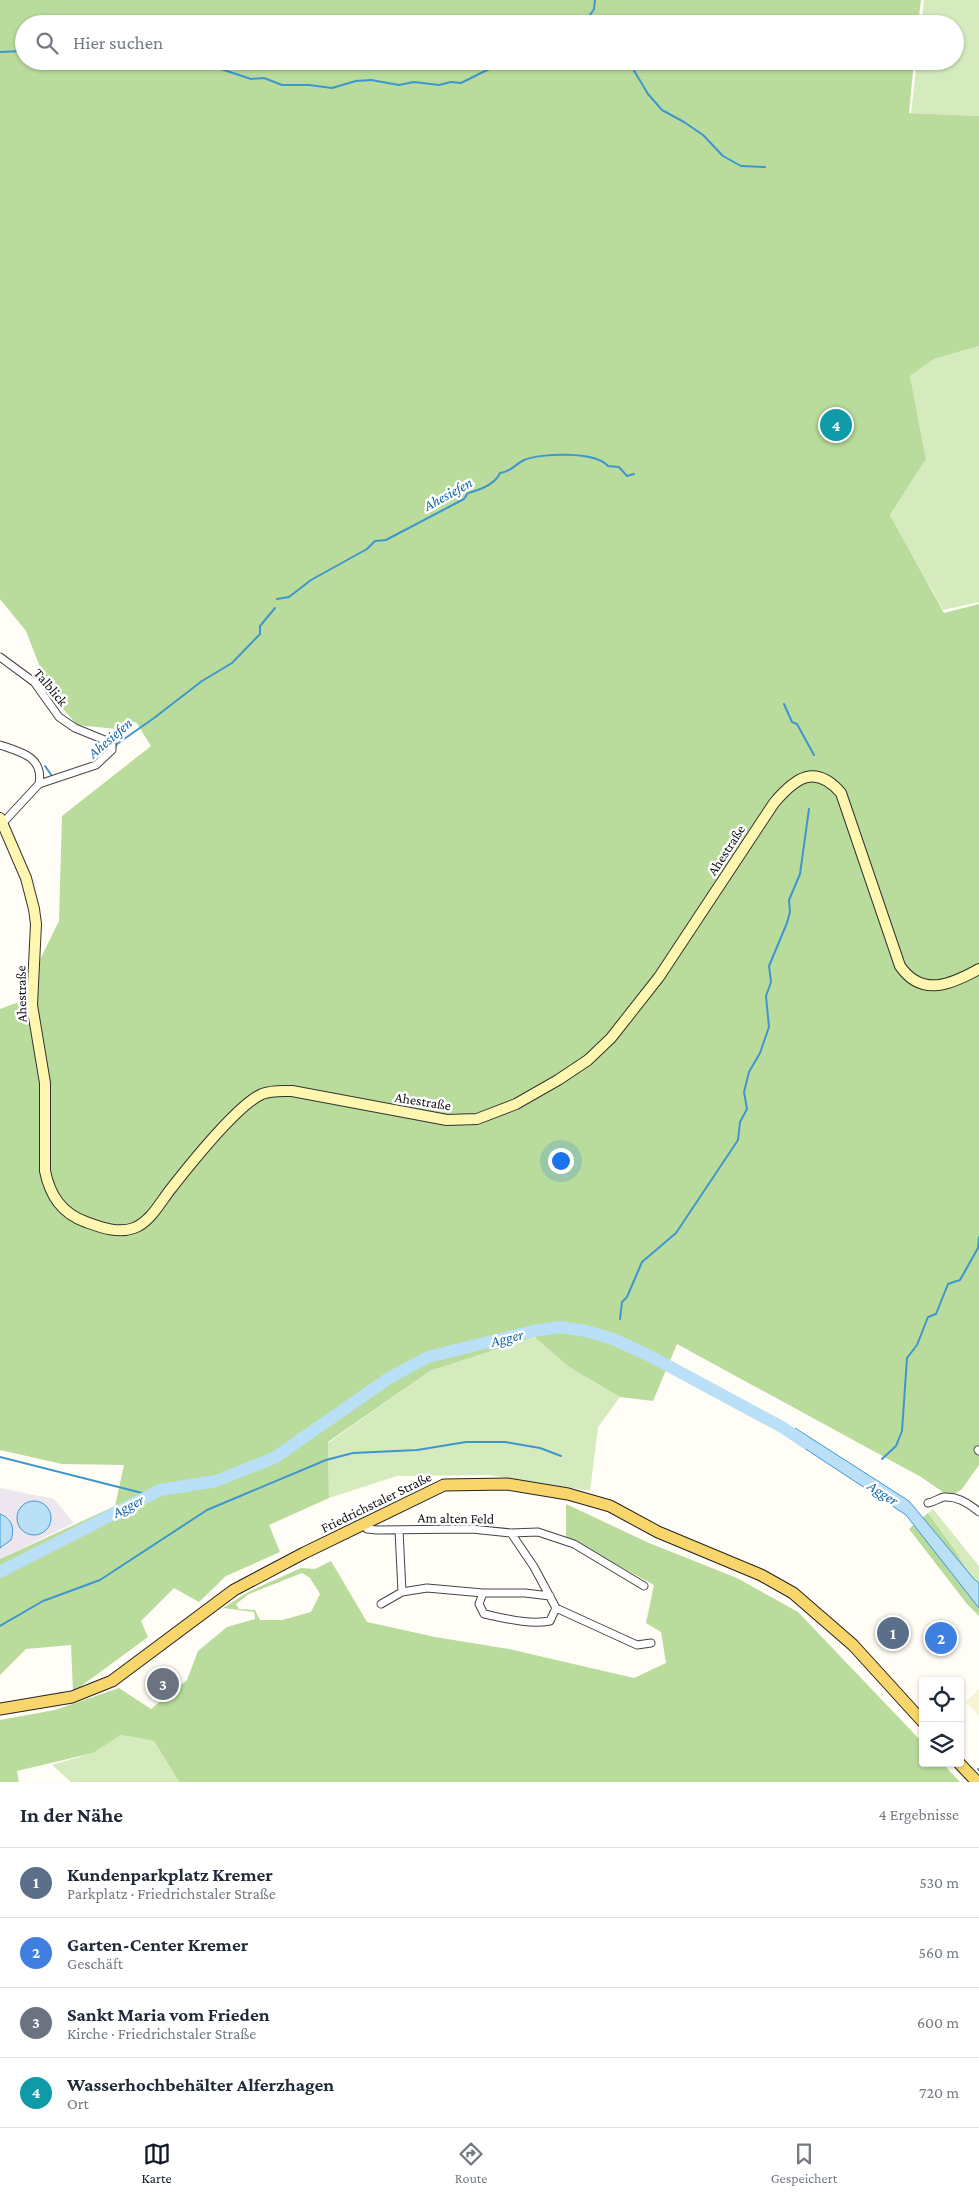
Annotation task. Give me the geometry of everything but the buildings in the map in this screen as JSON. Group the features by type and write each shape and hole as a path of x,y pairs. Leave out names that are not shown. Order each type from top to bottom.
{"main road":[{"name":"Ahestraße","path":"1,822 26,878 35,917 32,1005 45,1083 45,1171 48,1184 52,1196 75,1216 100,1227 118,1231 134,1228 150,1217 192,1162 244,1107 260,1095 274,1090 292,1091 447,1120 477,1119 516,1104 558,1080 588,1060 611,1038 659,977 774,803 791,783 798,779 814,777 831,781 841,793 900,966 906,974 918,982 937,986 979,969"},
{"name":"Friedrichstaler Straße","path":"0,1709 72,1697 112,1681 226,1594 297,1556 444,1485 507,1484 568,1494 610,1506 658,1532 760,1575 793,1593 853,1645 919,1718"},
{"path":"963,1767 977,1782"}],"street":[{"name":"Talblick","path":"0,657 34,682 59,717 75,728 112,743 112,750 96,764 52,782 39,784"},
{"path":"0,745 27,754 35,762 41,774 39,784 1,822"},
{"path":"928,1503 944,1497 955,1498 972,1506 979,1512"},
{"name":"Am alten Feld","path":"364,1525 367,1529 472,1529 511,1533 538,1532 574,1544 644,1586"},
{"name":"Am alten Feld","path":"399,1530 402,1592"},
{"name":"Am alten Feld","path":"511,1533 534,1567 556,1608"},
{"path":"381,1604 402,1592 427,1588 550,1596"},
{"path":"482,1593 479,1604 484,1614 541,1622 550,1621 556,1608 637,1645 651,1643"}],"shaded area":[{"path":"0,1488 54,1499 74,1523 0,1559"},
{"path":"979,1689 979,1716 966,1702"}],"green space":[{"path":"0,0 921,0 919,15 15,15 15,70 913,70 909,113 979,116 979,346 934,359 910,376 926,459 890,515 944,613 979,604 979,1465 962,1489 950,1497 921,1477 677,1344 653,1401 620,1397 569,1367 535,1337 430,1371 328,1442 329,1498 269,1525 280,1552 226,1576 199,1602 174,1588 141,1621 148,1637 73,1692 71,1645 26,1649 0,1675 0,1559 115,1506 124,1465 62,1464 0,1450 0,1009 19,1002 59,921 62,816 151,746 136,722 117,729 77,725 50,693 26,631 0,599"},
{"path":"924,0 979,0 979,116 911,113 916,70 964,70 964,15 922,15"},
{"path":"979,346 979,602 943,610 890,515 926,459 910,376 934,359"},
{"path":"536,1337 569,1367 620,1397 598,1427 590,1491 489,1475 397,1476 329,1498 328,1443 430,1371"},
{"path":"566,1504 649,1543 737,1578 798,1612 919,1739 919,1767 946,1767 960,1782 179,1782 154,1741 121,1735 93,1753 17,1771 19,1782 0,1782 0,1720 55,1710 119,1688 151,1709 187,1680 198,1651 227,1627 255,1619 254,1612 223,1608 250,1591 301,1568 315,1569 331,1561 367,1622 435,1637 509,1649 634,1678 666,1663 661,1632 646,1623 654,1585 566,1537","holes":["302,1573 310,1578 320,1594 311,1612 282,1620 260,1620 255,1610 239,1609 236,1604 249,1594"]},
{"path":"933,1509 979,1566 979,1585 973,1581 957,1553 928,1513"},
{"path":"928,1513 957,1553 973,1581 979,1585 979,1616 967,1604 909,1529"},
{"path":"121,1735 154,1741 179,1782 71,1782 52,1765 93,1753"}],"water":[{"path":"795,1428 909,1501 979,1583 979,1608 906,1515 792,1440"},
{"path":"34,1501 41,1502 46,1506 50,1511 50,1525 46,1530 41,1534 34,1535 27,1534 22,1530 18,1525 17,1518 18,1511 22,1506 27,1502"},
{"path":"0,1514 10,1521 13,1532 11,1540 0,1548"}],"waterway":[{"path":"590,15 594,9 595,0"},
{"path":"0,52 15,51"},
{"path":"224,70 251,79 264,78 282,85 309,85 332,88 356,81 371,80 399,85 414,82 439,85 451,82 461,83 487,70"},
{"path":"634,70 648,94 662,110 703,135 723,156 741,166 765,167"},
{"name":"Ahesiefen","path":"277,599 289,597 311,580 367,549 375,541 386,540 464,499 468,493 487,486 500,473 510,470 524,460 555,455 580,456 601,461 608,466 619,467 627,476 634,474"},
{"name":"Ahesiefen","path":"111,755 117,744 202,681 232,663 260,634 260,626 275,608"},
{"path":"784,704 792,722 797,724 814,755"},
{"name":"Ahesiefen","path":"45,766 54,776"},
{"path":"620,1319 622,1302 627,1297 642,1262 676,1233 738,1140 740,1122 747,1109 744,1092 749,1072 760,1053 769,1027 766,996 771,982 769,966 787,923 790,912 789,900 800,874 809,809"},
{"path":"882,1459 896,1446 902,1431 907,1358 917,1345 928,1317 936,1314 948,1284 960,1280 978,1248 979,1237"},
{"name":"Agger","path":"0,1572 160,1490 216,1481 274,1458 389,1378 428,1357 533,1331 560,1327 586,1331 613,1339 650,1356 782,1427 806,1443"},
{"path":"0,1626 43,1601 100,1580 207,1510 326,1460 353,1453 417,1450 466,1442 505,1442 540,1448 561,1456"},
{"path":"0,1457 150,1495"}],"place":[{"name":"Wasserhochbehälter Alferzhagen","path":"836,425"},
{"name":"Kundenparkplatz Kremer","path":"893,1633"},
{"name":"Garten-Center Kremer","path":"941,1638"},
{"name":"Sankt Maria vom Frieden","path":"163,1684"}]}
